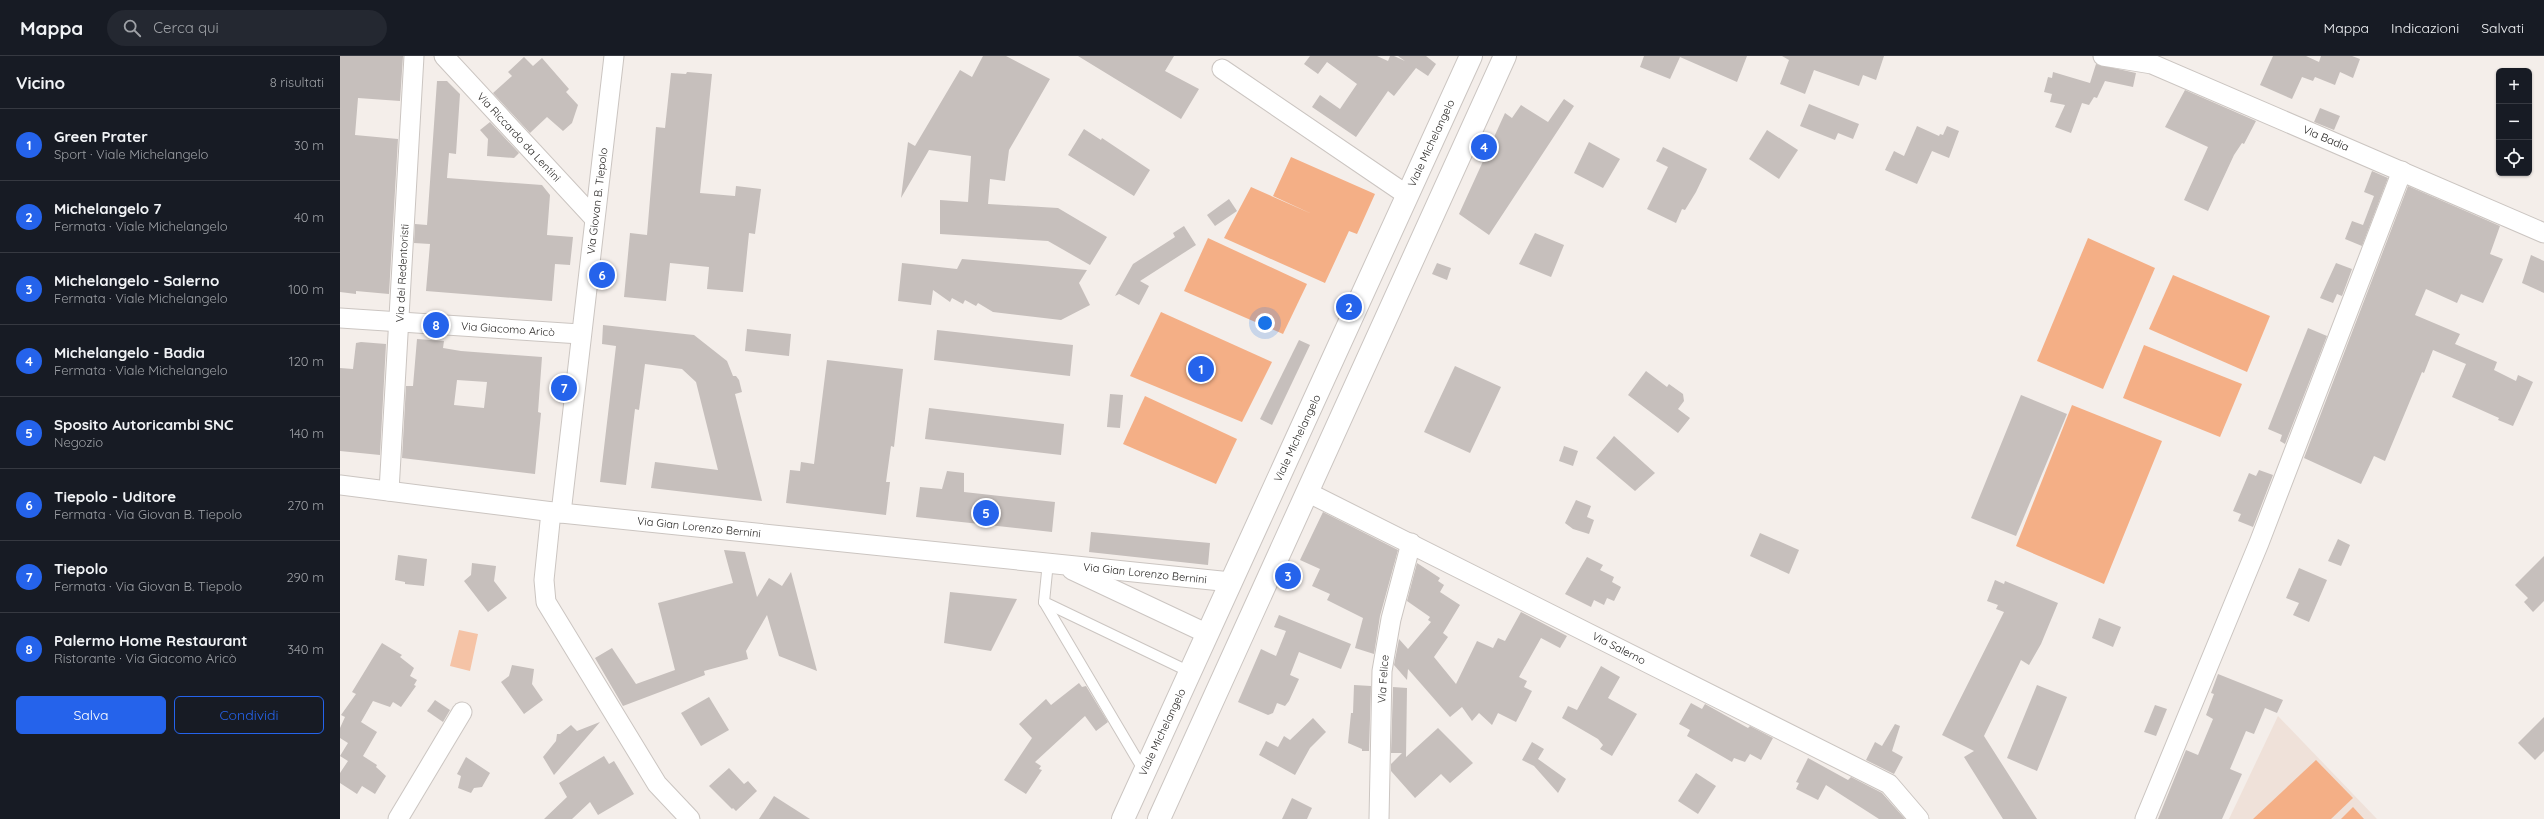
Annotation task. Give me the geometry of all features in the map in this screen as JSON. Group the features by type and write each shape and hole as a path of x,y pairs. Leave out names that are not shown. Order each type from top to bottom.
{"street":[{"name":"Via dei Redentoristi","path":"389,491 414,56"},
{"name":"Via Riccardo da Lentini","path":"444,56 594,218"},
{"name":"Via Giovan B. Tiepolo","path":"614,56 580,334 556,513 544,580 546,602 658,784 690,819"},
{"name":"Viale Michelangelo","path":"1123,819 1340,345 1470,56"},
{"path":"1159,819 1505,56"},
{"name":"Via Badia","path":"2103,56 2154,60 2544,233"},
{"path":"1222,69 1407,195"},
{"path":"2145,819 2259,543 2402,171"},
{"name":"Via Giacomo Aricò","path":"340,318 580,334"},
{"path":"1340,345 1369,357"},
{"name":"Via Gian Lorenzo Bernini","path":"340,485 556,513 1231,582"},
{"name":"Via Salerno","path":"1308,492 1889,784 1919,819"},
{"name":"Via Felice","path":"1379,819 1382,671 1391,618 1411,543"},
{"name":"Via Gian Lorenzo Bernini","path":"1053,563 1208,634"},
{"path":"398,819 462,712"}],"lane":[{"path":"1053,563 1044,602 1144,772"},
{"path":"1044,602 1190,672"}],"shaded area":[{"path":"1291,157 1375,194 1357,234 1349,231 1325,283 1224,238 1251,187 1312,214 1273,196"},
{"path":"1208,238 1307,284 1283,334 1184,291"},
{"path":"2088,238 2155,268 2103,389 2037,361"},
{"path":"2173,275 2270,316 2247,372 2149,329"},
{"path":"1161,312 1272,362 1242,422 1130,376"},
{"path":"2144,345 2242,384 2220,437 2123,398"},
{"path":"1145,396 1237,439 1216,484 1123,444"},
{"path":"2072,405 2162,441 2104,584 2016,546"},
{"path":"459,630 478,634 470,671 450,666"},
{"path":"2278,716 2377,819 2229,819"},
{"path":"2316,760 2353,798 2331,819 2253,819"},
{"path":"2353,807 2364,819 2341,819"}],"building":[{"path":"340,56 403,56 400,101 358,98 355,135 398,139 389,294 356,291 356,294 340,292"},
{"path":"983,56 1006,56 1050,79 1009,150 1005,181 990,179 988,204 1058,208 1107,237 1090,265 1048,241 940,234 940,200 968,202 971,156 929,150 901,198 908,142 915,146 960,70 972,77"},
{"path":"1078,56 1174,56 1165,71 1199,89 1181,119"},
{"path":"1310,56 1377,56 1388,61 1390,56 1394,56 1405,61 1398,56 1426,56 1436,64 1428,76 1416,68 1394,96 1388,91 1356,137 1312,107 1320,95 1340,109 1357,84 1327,62 1318,74 1304,64"},
{"path":"1644,56 1747,56 1737,82 1680,57 1670,79 1640,67"},
{"path":"1782,56 1884,56 1876,80 1863,75 1859,86 1814,70 1805,94 1780,84 1789,60"},
{"path":"2273,56 2306,56 2319,62 2321,56 2352,56 2360,59 2353,78 2340,72 2335,85 2315,77 2313,81 2302,77 2292,99 2260,85"},
{"path":"524,57 533,66 542,58 569,89 566,92 578,105 572,123 563,131 547,117 530,133 493,93 512,76 508,72"},
{"path":"2096,64 2136,73 2133,87 2105,81 2097,98 2094,97 2089,105 2082,103 2071,133 2055,127 2065,105 2050,102 2052,94 2044,92 2048,77 2052,78 2053,72 2090,83"},
{"path":"687,72 712,74 700,193 735,196 736,186 761,189 755,234 749,233 743,292 707,289 709,267 670,263 666,301 624,297 630,233 647,235 656,127 665,128 671,73 686,74"},
{"path":"437,81 447,81 460,94 456,154 449,153 447,178 542,185 550,195 547,235 573,237 570,265 555,264 552,301 426,291 430,244 414,243 415,224 427,225"},
{"path":"2185,90 2256,121 2244,144 2242,143 2234,155 2208,211 2184,200 2208,147 2165,127"},
{"path":"1564,99 1574,106 1489,235 1459,214 1505,113 1512,118 1521,105 1548,122"},
{"path":"1809,104 1859,124 1853,139 1838,133 1835,140 1800,126"},
{"path":"2320,108 2340,116 2334,130 2314,122"},
{"path":"490,122 519,153 514,158 487,156 488,139 480,130"},
{"path":"1917,126 1939,136 1940,134 1943,135 1947,126 1959,131 1949,158 1932,151 1917,184 1885,170 1894,151 1904,156"},
{"path":"1084,129 1101,140 1102,138 1150,170 1134,196 1068,155"},
{"path":"1767,130 1798,150 1779,179 1749,159"},
{"path":"1589,142 1620,159 1603,188 1574,173"},
{"path":"1663,147 1707,169 1696,192 1685,210 1682,209 1676,223 1647,209 1668,167 1656,161"},
{"path":"2372,171 2388,178 2362,246 2345,239 2352,221 2363,225 2374,196 2364,192"},
{"path":"2408,186 2500,226 2490,254 2503,259 2483,303 2461,294 2457,303 2426,289 2415,315 2460,334 2455,344 2497,362 2494,370 2516,381 2518,375 2533,382 2513,426 2498,420 2499,418 2452,397 2466,364 2433,350 2424,373 2422,372 2385,461 2374,456 2361,484 2304,458"},
{"path":"1229,199 1237,211 1215,226 1207,215"},
{"path":"1184,226 1196,245 1140,281 1149,286 1139,305 1119,294 1115,296 1133,264 1175,237 1173,233"},
{"path":"1535,233 1564,245 1551,277 1519,264"},
{"path":"2531,255 2544,261 2544,293 2522,283"},
{"path":"962,259 1087,270 1079,283 1090,305 1061,320 993,312 978,303 976,306 965,300 963,304 952,298 950,302 933,290 931,305 898,301 902,263 957,269"},
{"path":"1437,263 1451,268 1447,280 1432,274"},
{"path":"2336,263 2352,269 2342,296 2337,294 2333,303 2320,298"},
{"path":"603,325 694,335 727,361 733,376 736,376 739,380 742,392 735,394 762,501 651,488 655,462 718,470 696,382 682,369 645,364 639,410 635,409 626,485 600,482 616,346 602,344"},
{"path":"2308,328 2327,336 2285,444 2280,441 2282,435 2268,429"},
{"path":"747,329 791,334 789,356 745,351"},
{"path":"937,330 1073,345 1070,376 934,360"},
{"path":"417,339 444,341 443,348 461,351 542,357 538,412 541,413 535,474 402,458 406,386 413,386","holes":["457,380 487,382 484,408 454,405"]},
{"path":"1299,340 1310,345 1272,425 1260,419"},
{"path":"356,343 386,344 380,455 340,451 340,368 353,369"},
{"path":"827,360 903,369 894,447 891,446 886,482 890,482 886,515 786,503 790,470 800,471 801,462 814,464"},
{"path":"1455,366 1501,387 1470,453 1424,432"},
{"path":"1646,371 1667,387 1669,384 1683,394 1684,401 1678,409 1690,418 1678,433 1628,395"},
{"path":"1110,394 1123,395 1120,428 1107,427"},
{"path":"2021,395 2067,414 2016,536 1971,518"},
{"path":"929,408 1064,424 1061,455 925,439"},
{"path":"1614,436 1655,473 1635,491 1596,458"},
{"path":"1564,446 1578,451 1573,466 1559,461"},
{"path":"2259,470 2273,475 2253,527 2238,521 2241,514 2233,511 2249,473 2256,476"},
{"path":"947,471 964,473 964,492 1055,502 1052,532 916,517 920,487 942,489"},
{"path":"1576,500 1591,506 1587,517 1594,520 1589,534 1573,529 1565,523"},
{"path":"1323,512 1398,550 1380,616 1374,654 1355,648 1363,618 1327,600 1330,594 1312,586 1320,569 1300,560"},
{"path":"1091,532 1210,543 1208,565 1089,552"},
{"path":"1760,533 1799,550 1789,574 1750,556"},
{"path":"2338,539 2350,545 2341,566 2328,561"},
{"path":"724,550 745,552 757,597 769,578 782,586 791,572 817,671 779,656 767,615 746,651 748,659 704,671 705,675 623,706 595,658 612,648 636,684 675,670 658,603 733,583"},
{"path":"398,555 427,559 424,586 405,584 405,582 395,580"},
{"path":"2544,556 2544,601 2533,612 2524,602 2528,598 2515,585"},
{"path":"1587,557 1603,565 1600,570 1614,577 1612,582 1621,587 1614,601 1607,598 1604,605 1594,600 1591,607 1565,594"},
{"path":"472,563 496,566 494,581 507,598 488,612 464,581 471,575"},
{"path":"1417,563 1440,578 1438,581 1444,585 1440,592 1460,605 1443,633 1448,637 1434,657 1456,684 1477,641 1493,648 1498,638 1505,641 1521,612 1567,636 1560,648 1541,638 1519,677 1527,681 1524,687 1532,691 1516,722 1498,713 1492,725 1479,713 1472,721 1462,707 1450,717 1408,669 1407,680 1394,665 1399,639 1408,649 1431,622 1428,620 1430,617 1407,601"},
{"path":"2299,568 2327,580 2309,622 2293,615 2299,603 2286,598"},
{"path":"1995,580 2004,584 2005,581 2058,603 2041,644 2029,665 2021,660 1984,736 2037,819 2003,819 1964,757 1974,751 1942,735 2004,612 1996,609 1998,605 1987,601"},
{"path":"950,592 1017,599 991,651 944,643"},
{"path":"1279,615 1351,644 1341,669 1299,652 1290,675 1299,679 1289,701 1285,706 1277,703 1273,713 1268,715 1238,702 1261,649 1276,656 1286,631 1274,627"},
{"path":"2099,618 2121,627 2113,647 2092,638"},
{"path":"382,643 402,655 400,657 414,668 410,676 417,680 414,685 416,686 401,707 393,702 390,707 373,701 361,722 377,732 363,756 377,765 376,767 386,776 375,794 362,786 357,794 340,783 340,773 348,761 340,756 348,743 340,738 340,728 345,717 341,715 356,694 352,692"},
{"path":"512,665 534,669 532,684 543,700 524,714 501,682 509,676"},
{"path":"1601,666 1620,677 1608,698 1637,714 1612,756 1600,749 1603,745 1598,739 1562,718 1568,706 1577,710"},
{"path":"2218,674 2283,700 2277,713 2265,708 2254,734 2246,731 2230,769 2242,774 2222,819 2158,819 2186,750 2198,755 2213,719 2206,715 2214,694 2211,693"},
{"path":"1079,683 1082,687 1086,686 1108,722 1096,731 1085,716 1035,762 1041,766 1039,769 1042,770 1026,794 1004,780 1032,738 1019,724 1046,699 1051,705"},
{"path":"1354,685 1371,686 1369,751 1362,751 1362,749 1348,743 1351,713 1353,713"},
{"path":"2037,685 2067,697 2037,771 2007,758"},
{"path":"1393,687 1407,688 1406,757 1438,728 1473,763 1450,783 1441,774 1415,798 1391,771 1391,764 1402,753 1391,753"},
{"path":"709,697 729,730 701,746 681,713"},
{"path":"435,700 450,710 443,722 427,711"},
{"path":"1691,703 1702,709 1705,704 1748,728 1750,726 1773,738 1761,760 1750,754 1745,762 1734,758 1732,762 1687,736 1690,730 1679,724"},
{"path":"2155,705 2167,709 2156,736 2144,732"},
{"path":"2544,717 2544,751 2535,760 2518,743"},
{"path":"1313,718 1326,732 1310,748 1295,775 1259,755 1266,741 1278,747 1284,736 1290,740"},
{"path":"600,722 554,775 543,757 556,741 557,734 560,734 571,725 577,731"},
{"path":"1895,724 1900,726 1892,751 1903,757 1894,774 1866,760 1875,742 1882,746"},
{"path":"1532,742 1544,749 1538,759 1566,779 1558,793 1534,766 1522,760"},
{"path":"604,756 609,764 614,761 634,794 598,815 590,802 572,819 544,819 567,797 559,783"},
{"path":"466,757 490,773 482,787 474,788 471,793 458,788 461,776 457,774"},
{"path":"1808,758 1848,780 1851,777 1882,793 1905,819 1879,819 1826,785 1818,800 1796,789 1799,783 1796,782"},
{"path":"729,768 744,784 748,781 757,791 736,811 733,808 732,809 709,786"},
{"path":"1696,773 1716,786 1698,814 1678,801"},
{"path":"774,796 810,819 759,819"},
{"path":"1292,798 1312,808 1307,819 1282,819"}],"place":[{"name":"Michelangelo - Badia","path":"1484,147"},
{"name":"Tiepolo - Uditore","path":"602,275"},
{"name":"Michelangelo 7","path":"1349,307"},
{"name":"Palermo Home Restaurant","path":"436,325"},
{"name":"Green Prater","path":"1201,369"},
{"name":"Tiepolo","path":"564,388"},
{"name":"Sposito Autoricambi SNC","path":"986,513"},
{"name":"Michelangelo - Salerno","path":"1288,576"}]}
